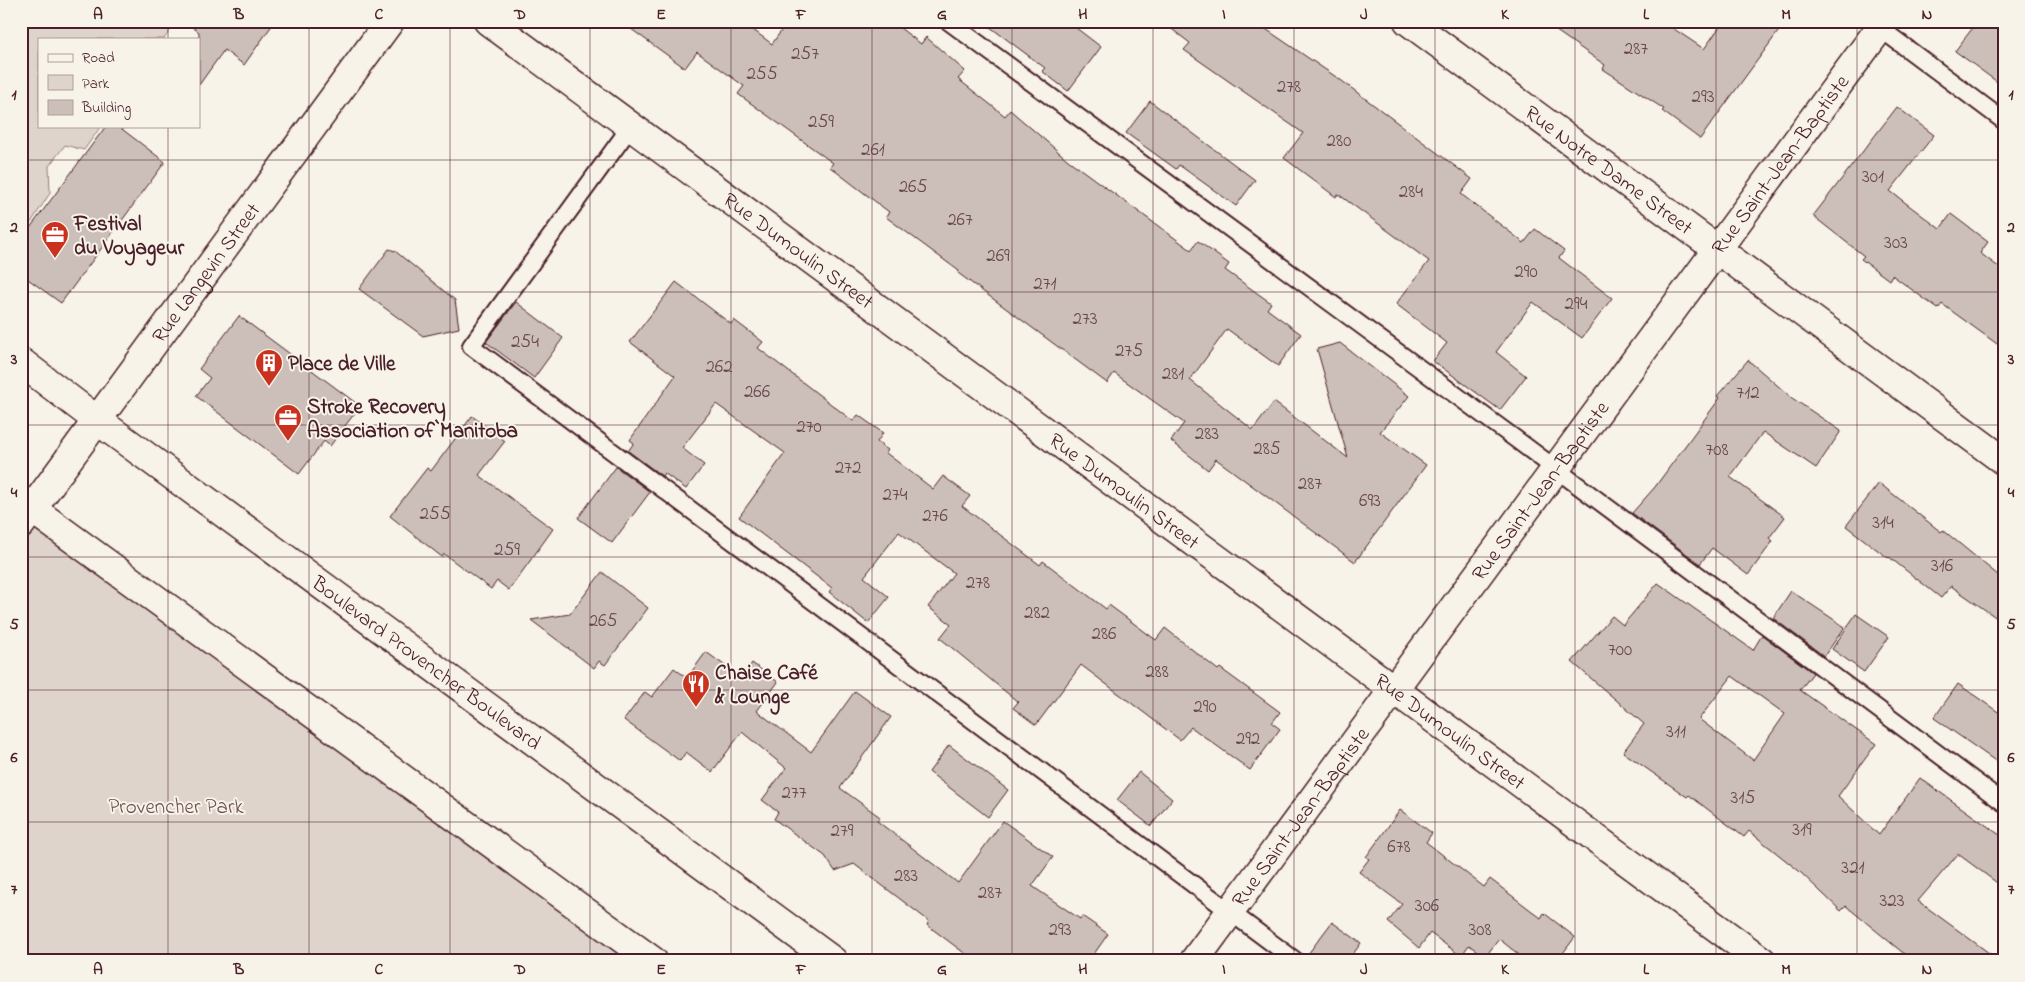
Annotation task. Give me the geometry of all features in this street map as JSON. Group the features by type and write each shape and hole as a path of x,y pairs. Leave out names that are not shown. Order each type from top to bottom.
{"street":[{"name":"Rue Langevin Street","path":"25,511 97,420 390,21"},
{"name":"Rue Dumoulin Street","path":"488,21 1762,961"},
{"name":"Rue Notre Dame Street","path":"1408,21 2004,460"},
{"name":"Rue Saint-Jean-Baptiste","path":"1194,961 1717,250 1879,23"},
{"name":"Boulevard Provencher Boulevard","path":"21,362 97,420 833,961"},
{"path":"25,511 653,961"}],"lane":[{"path":"948,21 1556,469 2004,803"},
{"path":"1879,23 2004,121"},
{"path":"631,126 471,346 1296,961"}],"green space":[{"path":"21,21 161,21 171,29 165,38 38,38 38,128 100,128 84,150 65,145 49,166 50,193 21,238"},
{"name":"Provencher Park","path":"32,509 653,961 21,961 21,524"}],"building":[{"path":"184,21 275,21 244,65 224,50 200,84 199,32"},
{"path":"620,21 741,21 772,44 788,21 891,21 921,44 926,37 965,71 958,79 1005,116 1010,110 1068,160 1191,250 1198,241 1229,264 1225,270 1271,303 1267,309 1301,334 1278,366 1227,329 1190,380 1253,430 1274,402 1348,458 1317,349 1340,343 1409,396 1380,432 1426,465 1355,562 1216,459 1208,470 1171,441 1184,423 1114,373 1107,383 958,273 959,271 886,217 889,212 830,167 833,163 738,94 744,86 697,52 685,68"},
{"path":"982,21 1067,21 1101,47 1068,91 1042,71 1045,68"},
{"path":"1161,21 1254,21 1342,81 1472,179 1461,194 1524,243 1535,229 1564,251 1559,258 1612,298 1582,338 1533,302 1496,352 1526,376 1500,410 1433,361 1447,343 1396,304 1429,261 1338,194 1336,197 1284,158 1303,133 1184,50 1190,43"},
{"path":"1542,21 1662,21 1704,49 1724,21 1786,21 1700,139 1662,111 1664,109 1603,69 1605,65"},
{"path":"1978,21 2004,21 2004,87 1955,51"},
{"path":"1150,101 1255,180 1236,206 1179,165 1176,169 1126,133"},
{"path":"1897,107 1934,135 1890,191 1940,229 1951,214 1988,242 1980,253 2004,271 2004,349 1942,304 1938,309 1892,275 1889,280 1861,259 1864,256 1813,216"},
{"path":"105,128 121,128 165,162 61,303 21,274 21,240"},
{"path":"389,249 395,251 455,300 459,328 423,336 359,289"},
{"path":"676,282 731,324 734,320 763,342 758,348 853,421 858,415 883,433 877,442 888,450 886,453 933,489 943,476 970,496 962,506 1040,565 1043,561 1106,609 1109,605 1156,640 1165,628 1218,670 1220,668 1280,712 1272,723 1280,729 1250,770 1191,727 1180,740 1081,665 1036,725 1013,708 1018,702 940,638 951,624 928,607 954,573 899,532 864,577 889,597 868,623 829,592 832,588 739,517 785,453 716,404 682,448 704,465 686,489 664,473 662,476 628,451 634,443 630,440 675,376 630,342"},
{"path":"516,302 563,338 534,378 486,342"},
{"name":"Place de Ville","path":"239,316 360,406 330,446 324,441 299,474 196,396 210,378 199,369"},
{"path":"1748,360 1792,398 1841,431 1816,468 1763,432 1730,477 1785,517 1769,538 1773,541 1748,575 1712,548 1700,564 1632,513 1655,487 1720,398 1717,396"},
{"path":"472,416 505,441 479,475 553,529 509,590 497,581 491,589 444,554 442,557 390,516 427,468 431,471"},
{"path":"616,467 650,492 612,543 578,518"},
{"path":"1879,483 1941,532 1943,530 2004,580 2004,623 1951,586 1941,598 1846,526"},
{"path":"602,572 648,608 605,665 599,661 594,668 531,620 570,614"},
{"path":"1658,583 1753,650 1762,635 1813,673 1800,690 1876,744 1838,796 1879,835 1920,778 2004,838 2004,888 1958,854 1918,901 2000,961 1913,961 1846,906 1841,911 1799,871 1749,831 1744,837 1689,795 1687,797 1623,752 1644,724 1572,662 1612,616 1623,625","holes":["1732,676 1785,714 1753,760 1699,719"]},
{"path":"1791,591 1845,627 1824,656 1773,618"},
{"path":"1856,614 1889,637 1864,672 1832,649"},
{"path":"706,652 742,678 752,663 778,682 757,711 811,752 855,691 891,717 840,788 880,817 877,821 958,883 1003,821 1053,857 1032,886 1080,919 1082,916 1108,934 1089,961 975,961 927,925 929,921 854,864 835,871 825,856 774,819 778,812 762,800 786,768 742,732 712,772 686,752 680,761 624,720 645,692 652,697 674,668 687,678"},
{"path":"1958,684 2004,716 2004,767 1934,718"},
{"path":"949,745 1008,790 988,817 929,772"},
{"path":"1139,772 1172,799 1151,826 1117,800"},
{"path":"1400,810 1432,833 1426,842 1484,887 1490,879 1541,918 1544,913 1575,937 1557,961 1527,961 1499,939 1485,957 1469,945 1461,956 1430,933 1419,948 1388,922 1402,904 1359,872 1369,859 1366,857"},
{"path":"1332,922 1361,943 1348,961 1306,961 1305,958"}],"place":[{"name":"Festival du Voyageur","path":"55,259"},
{"name":"Place de Ville","path":"269,387"},
{"name":"Stroke Recovery Association of Manitoba","path":"288,442"},
{"name":"Chaise Café & Lounge","path":"696,708"}]}
